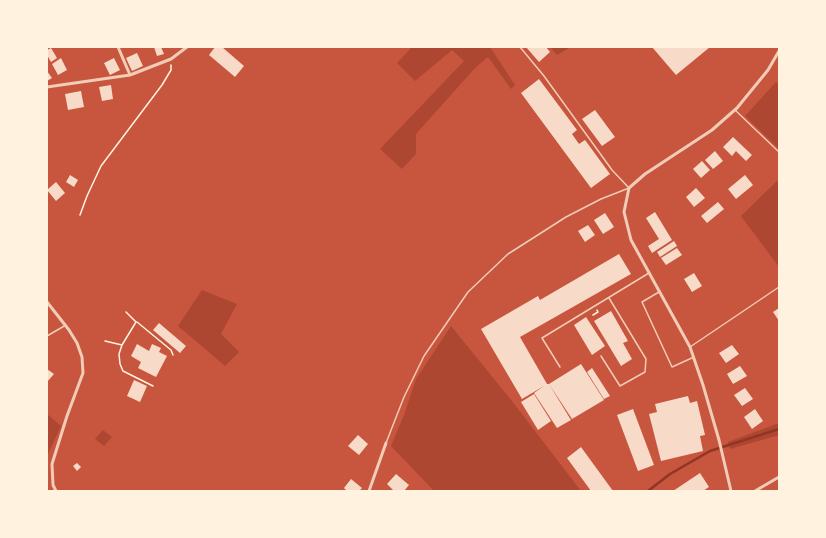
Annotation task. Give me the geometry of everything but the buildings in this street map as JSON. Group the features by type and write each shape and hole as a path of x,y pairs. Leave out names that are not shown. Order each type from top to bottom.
{"street":[{"path":"118,47 130,75"},
{"path":"47,87 130,75 171,59 188,47"},
{"path":"731,491 719,440 694,357 690,347 630,240 624,212 629,188 645,174 712,130 735,110 768,70 779,51"},
{"path":"47,302 66,325 76,343 82,357 83,373 67,416 52,464 53,485 56,491"},
{"path":"369,491 386,443"},
{"path":"755,491 779,477"}],"lane":[{"path":"386,443 404,396 424,356 468,292 508,254 566,217 601,199 629,188 612,170 544,76 520,47"},
{"path":"735,110 779,152"},
{"path":"560,367 542,338 649,273"},
{"path":"690,347 779,287"},
{"path":"659,292 642,302 672,367 694,357"},
{"path":"600,356 620,386 645,372 646,359 609,298"},
{"path":"47,336 66,325"}],"path":[{"path":"80,215 100,166 162,85 170,70 171,59"},
{"path":"126,312 171,350 173,355"},
{"path":"136,322 122,345 119,354 120,364 123,371 153,386"},
{"path":"105,342 122,345"}],"shaded area":[{"path":"412,47 490,47 515,85 511,89 488,57 475,68 416,134 416,154 402,169 380,149 464,61 452,50 415,81 397,63"},
{"path":"550,47 571,47 557,55"},
{"path":"776,82 779,85 779,149 745,116"},
{"path":"779,179 779,267 741,216"},
{"path":"202,290 237,304 221,334 239,352 225,366 178,326"},
{"path":"451,326 512,401 581,491 434,491 391,446 404,415 416,379"},
{"path":"47,414 61,426 47,456"},
{"path":"779,423 779,435 730,449 728,442"},
{"path":"103,430 112,437 104,446 95,439"}],"waterway":[{"path":"648,491 670,474 710,451 779,429"}]}
